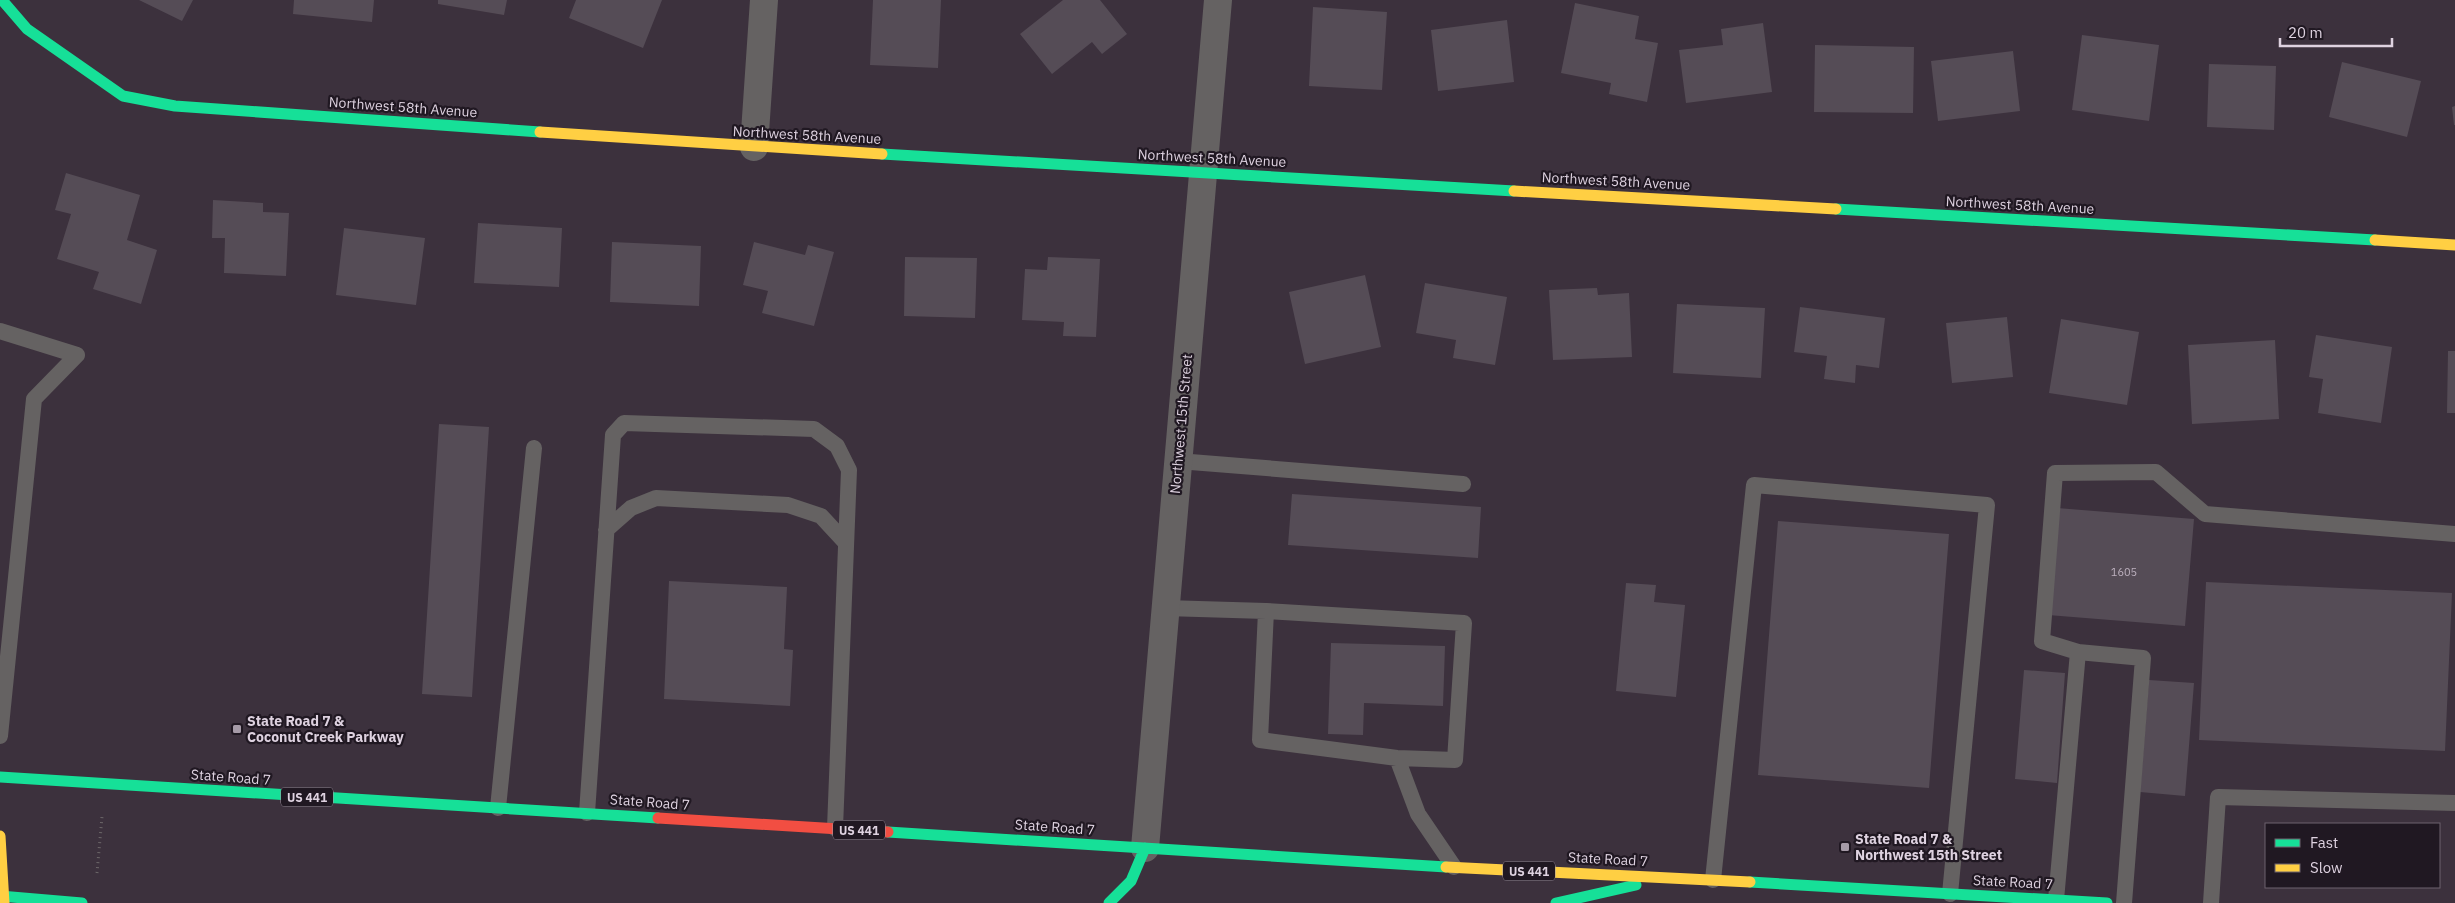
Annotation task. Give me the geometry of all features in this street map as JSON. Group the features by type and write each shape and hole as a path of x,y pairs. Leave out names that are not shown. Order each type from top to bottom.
{"street":[{"name":"Northwest 58th Avenue","path":"2,0 27,29 123,96 166,105 754,147 2455,246"},
{"path":"754,147 764,0"},
{"name":"Northwest 15th Street","path":"1145,848 1218,0"},
{"name":"State Road 7","path":"0,777 1454,867 2108,903"},
{"path":"0,836 3,899 82,903"},
{"path":"1110,903 1131,881 1145,848"},
{"path":"1556,903 1672,878"}],"lane":[{"path":"0,332 77,355 34,399 0,736"},
{"path":"586,813 613,435 624,423 814,429 837,446 849,470 835,828"},
{"path":"498,808 534,448"},
{"path":"1178,461 1463,484"},
{"path":"2124,903 2143,658 2078,652 2042,641 2056,473 2156,472 2205,514 2455,534"},
{"path":"1714,880 1754,485 1987,505 1950,894"},
{"path":"606,530 631,508 656,498 788,505 821,516 846,543"},
{"path":"1165,608 1266,611 1464,623 1455,760 1397,758 1260,740 1266,611"},
{"path":"2056,900 2078,652"},
{"path":"1397,758 1418,814 1454,867"},
{"path":"2211,903 2218,797 2455,803"}],"path":[{"path":"96,883 105,784"}],"building":[{"path":"139,0 193,0 182,21"},
{"path":"294,0 374,0 372,22 293,14"},
{"path":"438,0 507,0 504,15 438,4"},
{"path":"576,0 662,0 643,48 569,18"},
{"path":"873,0 941,0 938,68 870,65"},
{"path":"1063,0 1100,0 1127,34 1102,54 1092,42 1052,74 1020,34"},
{"path":"1575,3 1639,16 1635,39 1658,43 1647,102 1609,94 1611,83 1561,73"},
{"path":"1313,7 1387,12 1382,90 1309,86"},
{"path":"1507,20 1514,82 1438,91 1431,30"},
{"path":"1763,23 1772,92 1686,103 1679,50 1723,45 1721,29"},
{"path":"2082,35 2159,45 2149,121 2072,110"},
{"path":"1815,45 1914,47 1913,113 1814,112"},
{"path":"2013,51 2020,111 1938,121 1931,61"},
{"path":"2342,62 2421,81 2407,137 2329,117"},
{"path":"2209,64 2276,66 2274,130 2207,127"},
{"path":"2455,106 2455,125 2454,125 2452,107"},
{"path":"66,173 140,195 127,240 157,250 141,304 93,289 99,272 57,259 71,214 55,210"},
{"path":"213,200 263,203 263,212 289,213 286,276 224,273 225,238 212,238"},
{"path":"478,223 562,228 559,287 474,283"},
{"path":"344,228 425,238 416,305 336,295"},
{"path":"612,242 701,246 699,306 610,302"},
{"path":"754,242 805,255 808,245 834,252 814,326 762,313 768,291 743,285"},
{"path":"905,257 977,258 975,318 904,316"},
{"path":"1048,257 1100,259 1096,337 1063,336 1064,322 1022,320 1025,269 1047,270"},
{"path":"1365,275 1381,347 1305,364 1289,292"},
{"path":"1425,283 1507,297 1495,365 1453,358 1456,340 1416,333"},
{"path":"1597,288 1598,295 1629,293 1632,357 1553,360 1549,290"},
{"path":"1677,304 1765,308 1761,378 1673,373"},
{"path":"1800,307 1885,318 1879,368 1856,365 1855,383 1824,379 1827,356 1794,352"},
{"path":"2007,317 2013,377 1952,383 1946,323"},
{"path":"2061,319 2139,332 2127,405 2049,393"},
{"path":"2316,335 2392,347 2381,423 2318,413 2323,379 2309,377"},
{"path":"2275,340 2279,419 2192,424 2188,345"},
{"path":"2448,351 2455,351 2455,413 2447,413"},
{"path":"439,424 489,427 472,697 422,694"},
{"path":"1292,494 1481,507 1478,558 1288,545"},
{"path":"2057,508 2194,519 2185,626 2048,615"},
{"path":"1778,521 1949,534 1929,788 1758,775"},
{"path":"669,581 787,587 784,649 793,650 790,706 664,699"},
{"path":"2206,582 2452,593 2445,751 2199,740"},
{"path":"1626,583 1656,585 1654,602 1685,605 1676,697 1616,691"},
{"path":"1331,643 1445,646 1443,706 1364,703 1363,735 1328,734"},
{"path":"2024,670 2065,673 2057,783 2015,779"},
{"path":"2149,680 2194,683 2185,796 2140,792"}],"traffic: fast":[{"path":"2,0 27,29 123,96 175,106 540,132"},
{"path":"882,154 1514,191"},
{"path":"1836,209 2375,240"},
{"path":"0,777 658,818"},
{"path":"888,832 1446,867"},
{"path":"1109,903 1131,881 1145,848"},
{"path":"1750,882 2107,903"},
{"path":"1556,903 1636,885"},
{"path":"0,896 82,903"}],"traffic: slow":[{"path":"540,132 882,154"},
{"path":"1514,191 1836,209"},
{"path":"2375,240 2455,245"},
{"path":"0,836 4,903"},
{"path":"1446,867 1750,882"}],"traffic: jam":[{"path":"658,818 888,832"}],"place":[{"name":"State Road 7 & Coconut Creek Parkway","path":"237,729"},
{"name":"State Road 7 & Northwest 15th Street","path":"1845,847"}]}
